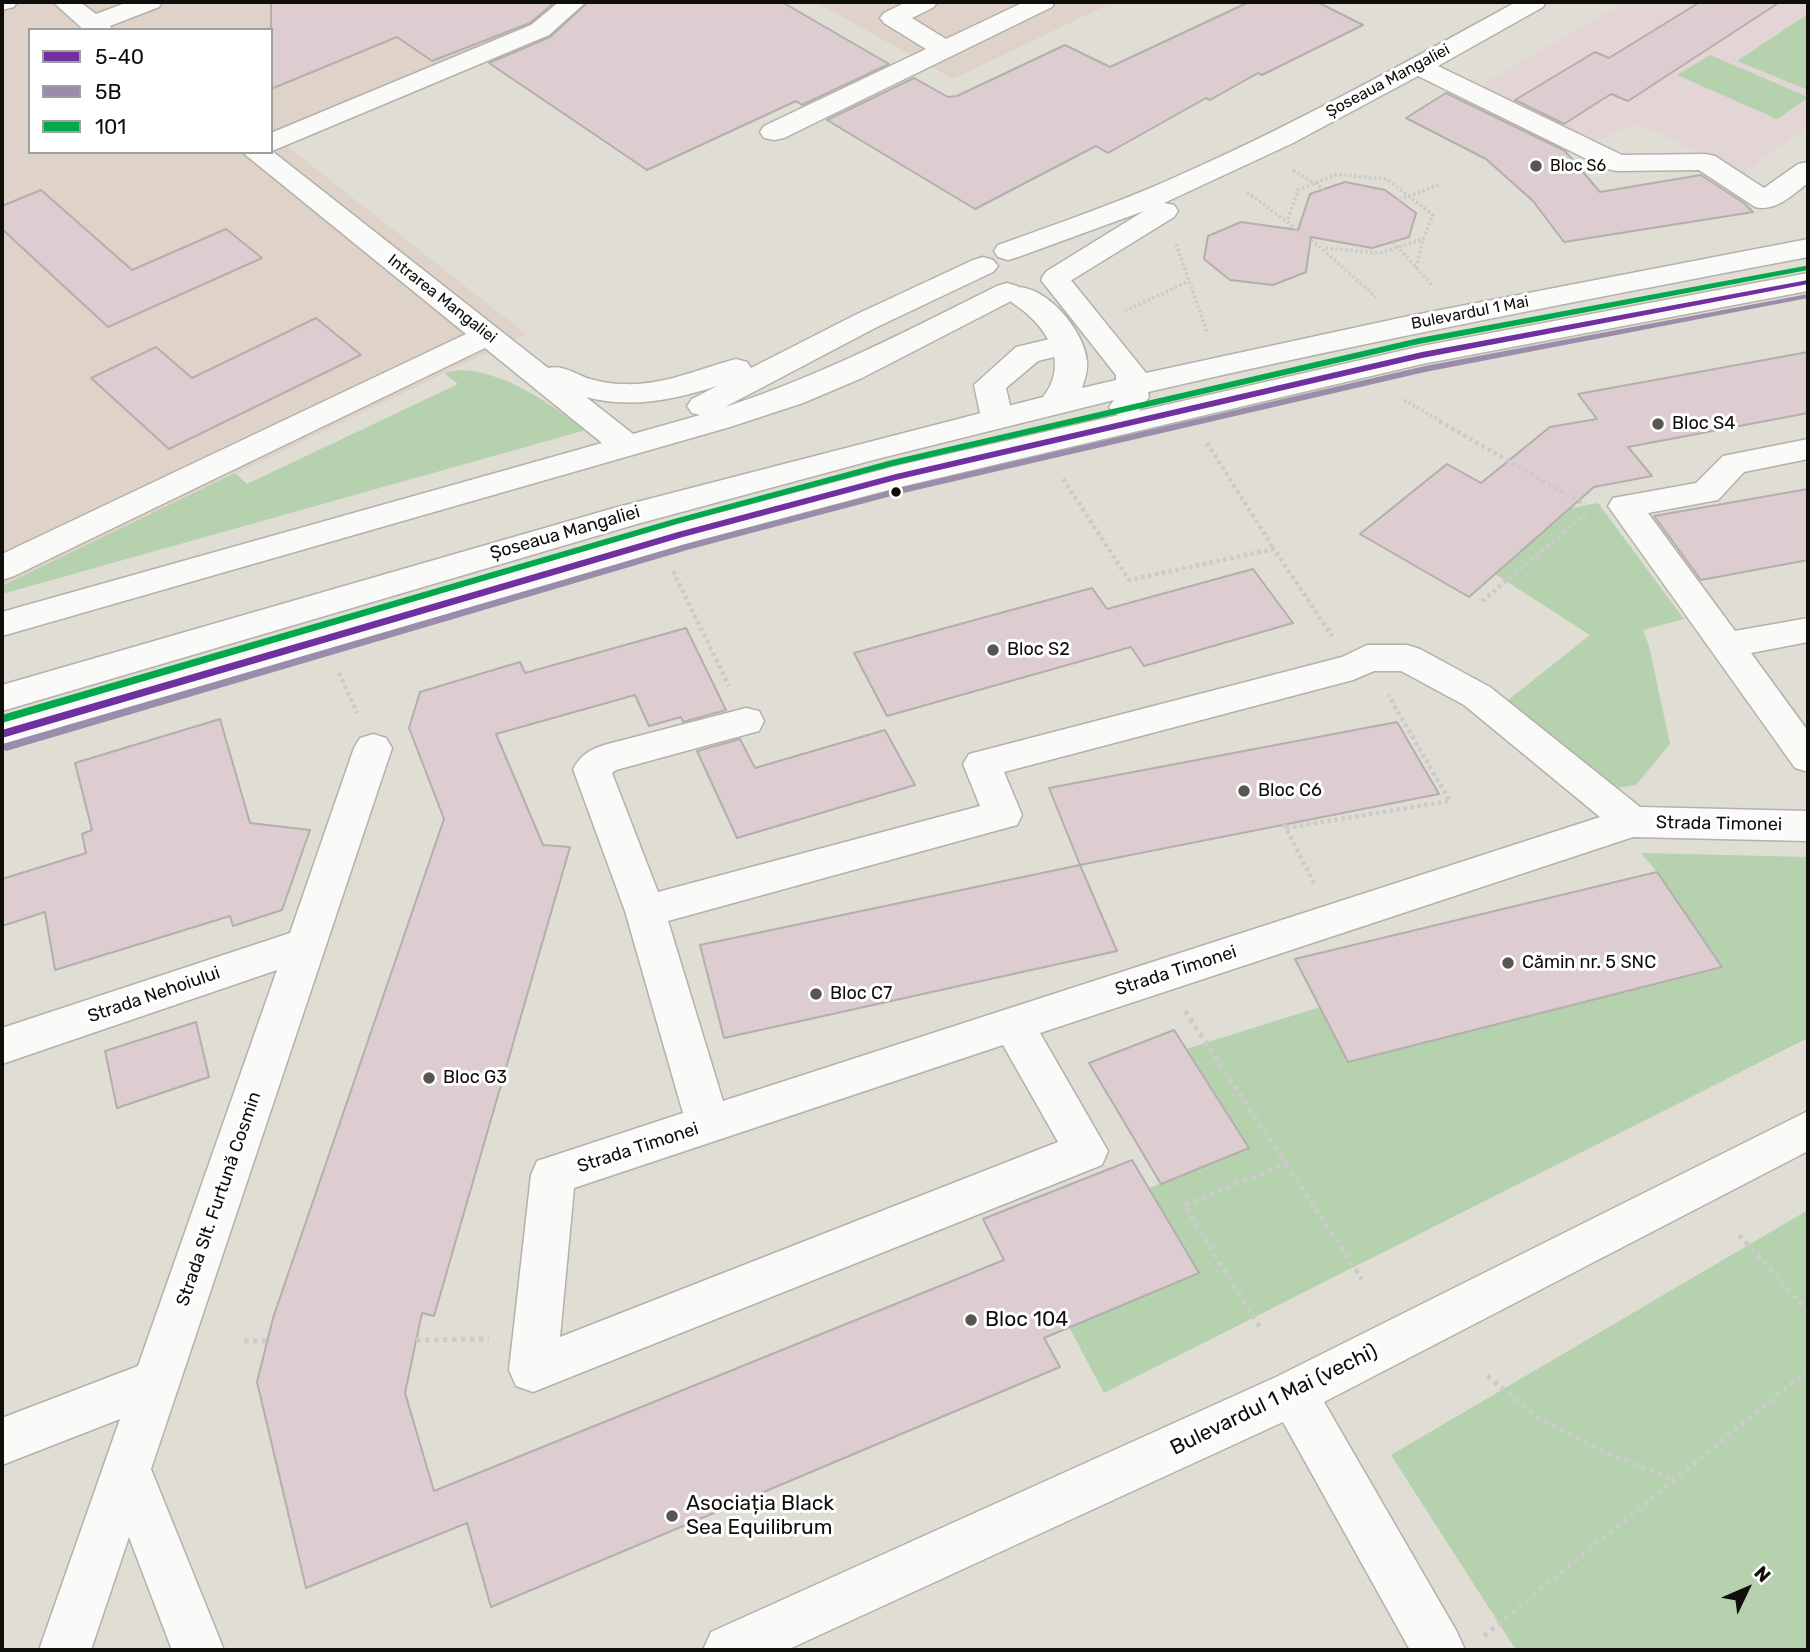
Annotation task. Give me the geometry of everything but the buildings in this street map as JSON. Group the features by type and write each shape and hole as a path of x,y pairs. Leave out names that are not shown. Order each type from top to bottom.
{"street":[{"path":"65,2 97,27 150,2"},
{"path":"273,142 540,30 574,2"},
{"path":"925,2 893,18 945,49"},
{"path":"774,132 1043,2"},
{"name":"Șoseaua Mangaliei","path":"627,446 866,321 995,258 1127,208 1240,158 1418,66 1534,2"},
{"path":"1418,66 1617,163 1705,162 1765,201 1808,170"},
{"name":"Intrarea Mangaliei","path":"259,154 627,446"},
{"name":"Șoseaua Mangaliei","path":"2,624 792,397 1013,293 1039,292 1150,221 1240,158"},
{"name":"Bulevardul 1 Mai","path":"1133,385 1390,329 1808,248"},
{"path":"944,465 1012,440 1118,413 1133,397 1133,385 1126,365 1057,279 1055,264 1040,254 995,258 982,272 990,285 1013,293 1050,318 1067,344 1071,360 1070,385 1054,404"},
{"name":"Bulevardul 1 Mai","path":"1163,415 1422,355 1808,282"},
{"path":"2,568 498,343 558,378 588,390 619,396 652,394 724,373 866,321"},
{"path":"997,418 990,385 1027,354 1067,344"},
{"name":"Șoseaua Mangaliei","path":"2,698 659,506 1133,385"},
{"name":"Șoseaua Mangaliei","path":"2,733 668,538 944,465 1163,415"},
{"path":"1808,449 1734,463 1706,492 1625,506 1808,758"},
{"path":"1726,645 1808,630"},
{"path":"645,911 1003,815 982,764 1360,663 1407,658 1477,696 1632,822"},
{"path":"709,1124 645,911 592,769 604,759 746,721"},
{"name":"Strada Slt. Furtună Cosmin","path":"65,1650 373,748"},
{"name":"Strada Timonei","path":"537,1339 553,1175 1632,822 1808,826"},
{"name":"Strada Nehoiului","path":"2,1046 306,944"},
{"path":"537,1339 533,1370 1086,1151 1013,1025"},
{"name":"Bulevardul 1 Mai (vechi)","path":"729,1650 1293,1393 1808,1130"},
{"path":"2,1441 156,1381"},
{"path":"1293,1393 1458,1646"},
{"path":"127,1469 198,1650"}],"path":[{"path":"1289,167 1324,189"},
{"path":"1288,219 1297,190 1314,183 1337,174 1387,180 1433,215 1423,239 1416,269"},
{"path":"1399,200 1441,184"},
{"path":"1246,191 1288,219 1324,248 1377,297"},
{"path":"1173,235 1207,332"},
{"path":"1324,248 1379,253 1423,239"},
{"path":"1393,242 1432,286"},
{"path":"1118,314 1189,281"},
{"path":"1404,400 1592,509 1482,601"},
{"path":"1207,443 1273,549 1360,663 1450,801 1285,826 1333,919"},
{"path":"1063,479 1129,580 1273,549"},
{"path":"673,570 746,721"},
{"path":"336,667 373,748"},
{"path":"1161,976 1362,1279"},
{"path":"1262,1331 1184,1205 1286,1164"},
{"path":"1739,1236 1808,1311"},
{"path":"416,1340 537,1339"},
{"path":"244,1341 267,1340"},
{"path":"1458,1646 1674,1480 1808,1370"},
{"path":"1487,1376 1538,1417 1595,1448 1674,1480"}],"shaded area":[{"path":"2,2 593,2 274,136 526,334 2,586"},
{"path":"816,2 1113,2 953,79"},
{"path":"1626,2 1808,2 1808,126 1743,174 1638,124 1595,141 1479,86"}],"green space":[{"path":"1808,14 1808,90 1737,61"},
{"path":"1710,55 1808,98 1777,119 1677,75"},
{"path":"459,370 493,376 510,383 542,400 586,430 2,594 2,586 235,473 247,484 458,384 444,373"},
{"path":"1598,503 1684,619 1643,630 1649,646 1670,744 1636,785 1610,789 1507,701 1590,635 1495,574 1571,508"},
{"path":"1641,853 1808,857 1808,1038 1104,1393 1069,1327 1199,1273 1149,1188 1248,1148 1186,1049 1320,1007 1349,1062 1722,968 1657,872"},
{"path":"1808,1210 1808,1650 1516,1650 1391,1455"}],"transit line":[{"name":"101","path":"2,719 677,521 892,463 1419,341 1805,268"},
{"name":"5-40","path":"2,734 681,534 896,477 1422,355 1808,282"},
{"name":"5B","path":"6,747 685,547 899,491 1425,369 1808,296"}],"place":[{"name":"Bloc S6","path":"1536,166"},
{"name":"Bloc S4","path":"1658,424"},
{"name":"Bloc S2","path":"993,650"},
{"name":"Bloc C6","path":"1244,791"},
{"name":"Cămin nr. 5 SNC","path":"1508,963"},
{"name":"Bloc C7","path":"816,994"},
{"name":"Bloc G3","path":"429,1078"},
{"name":"Bloc 104","path":"971,1320"},
{"name":"Asociația Black Sea Equilibrum","path":"672,1516"}]}
